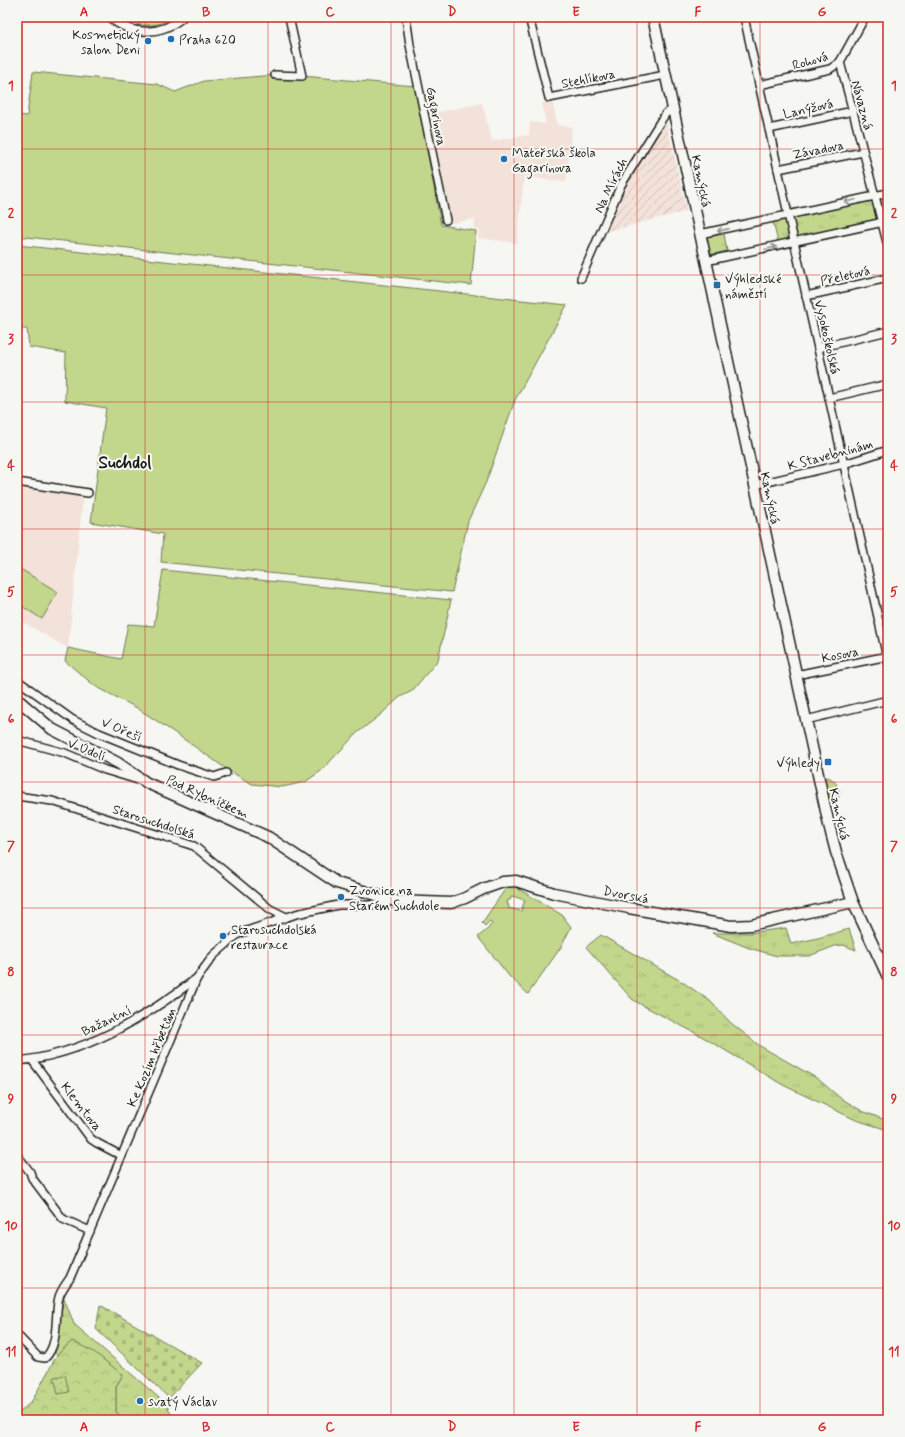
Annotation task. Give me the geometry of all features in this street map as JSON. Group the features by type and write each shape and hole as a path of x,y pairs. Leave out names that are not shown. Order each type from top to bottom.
{"main road":[{"name":"Kamýcká","path":"653,17 829,826 853,902 888,977"},
{"name":"Pod Rybníčkem","path":"17,699 52,728 118,763 147,782 268,837 337,883 396,901"},
{"name":"Dvorská","path":"396,901 451,903 503,882 516,881 554,893 731,926 751,925 853,902"}],"street":[{"path":"109,17 125,27 144,31 165,28 183,17"},
{"path":"275,75 302,76 289,17"},
{"name":"Gagarinova","path":"406,17 410,45 446,220"},
{"name":"Stehlíkova","path":"529,17 549,98 665,75"},
{"name":"Vysokoškolská","path":"744,17 888,658"},
{"name":"Rohová","path":"759,85 830,69 840,62 864,17"},
{"name":"Návazná","path":"840,62 875,196 885,222 888,246"},
{"name":"Na Mírách","path":"581,278 621,185 666,113 673,110"},
{"name":"Lanýžová","path":"769,129 853,110"},
{"name":"Závadova","path":"778,169 863,152"},
{"path":"700,234 888,193"},
{"path":"706,261 885,222"},
{"name":"Přeletová","path":"806,296 888,278"},
{"path":"818,348 888,331"},
{"path":"829,398 888,384"},
{"name":"K Stavebninám","path":"755,485 844,464 888,450"},
{"path":"17,482 88,492"},
{"name":"Kosova","path":"796,675 888,658"},
{"name":"V Ořeší","path":"17,680 67,715 99,733 178,765 214,777 226,773"},
{"path":"806,720 888,700"},
{"name":"V Údolí","path":"17,740 64,753 105,770 147,782"},
{"name":"Starosuchdolská","path":"17,796 52,801 194,846 270,909 286,917"},
{"name":"Ke Kozím hřbetům","path":"17,1335 38,1357 45,1358 50,1353 56,1331 59,1297 70,1278 197,978 213,956 238,934 286,917 338,905 370,905 396,901"},
{"name":"Bažantní","path":"17,1062 32,1060 84,1045 145,1015 197,978"},
{"name":"Klemtova","path":"32,1060 91,1139 122,1156"},
{"path":"17,1155 30,1172 32,1178 63,1219 90,1231"}],"shaded area":[{"name":"Mateřská škola Gagarinova","path":"552,100 557,125 572,127 566,182 524,177 517,243 478,238 479,230 474,229 475,219 452,223 429,114 482,103 492,141 529,135 530,122 546,124 542,103"},
{"path":"666,121 687,211 604,232 635,166"},
{"path":"19,487 83,496 68,648 17,619 17,488"}],"green space":[{"path":"119,17 173,17 153,25 139,25"},
{"path":"33,72 157,84 175,92 204,81 275,75 415,86 441,225 476,231 471,285 17,236 17,115 27,116"},
{"path":"888,196 888,218 778,242 773,222"},
{"path":"724,234 727,251 709,255 706,237"},
{"path":"17,245 567,305 515,400 486,482 468,521 452,592 161,562 163,534 91,522 106,408 65,401 66,353 29,347 27,329 17,329"},
{"path":"17,567 58,592 42,619 17,603"},
{"path":"163,570 451,600 438,660 412,691 400,697 357,733 321,771 305,782 282,787 252,784 228,770 137,708 95,686 65,661 68,648 121,659 128,624 154,626"},
{"path":"828,777 836,783 838,787 839,797 837,800 831,800 827,793 825,779"},
{"path":"508,885 512,885 562,915 571,927 561,947 528,994 509,976 478,937 492,924 490,921 485,926 482,923","holes":["512,896 525,900 521,911 508,908 508,900 510,900"]},
{"path":"786,928 791,944 849,929 856,950 843,945 835,946 809,956 777,956 749,948 712,933 749,933"},
{"path":"601,935 684,983 710,1001 731,1023 760,1046 818,1079 839,1097 862,1111 888,1121 888,1130 856,1120 783,1085 703,1037 632,999 586,947"},
{"path":"64,1298 74,1324 166,1404 174,1420 125,1420 116,1412 116,1386 123,1375 72,1341 57,1355 53,1350"},
{"path":"100,1305 202,1363 169,1398 96,1329"},
{"path":"72,1341 94,1352 123,1375 116,1386 116,1412 125,1420 17,1420 17,1415 32,1401 57,1355"},
{"path":"65,1375 69,1392 58,1394 54,1377"}],"place":[{"name":"Praha 620","path":"171,39"},
{"name":"Kosmetický salon Deni","path":"148,41"},
{"name":"Mateřská škola Gagarinova","path":"504,159"},
{"name":"Výhledské náměstí","path":"717,285"},
{"name":"Výhledy","path":"828,762"},
{"name":"Zvonice na Starém Suchdole","path":"341,897"},
{"name":"Starosuchdolská restaurace","path":"223,936"},
{"name":"svatý Václav","path":"140,1401"}],"district":[{"name":"Suchdol","path":"125,462"}]}
